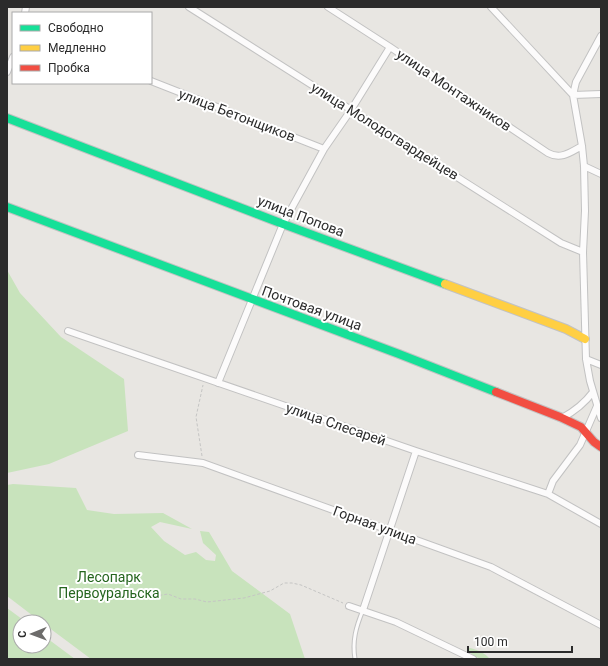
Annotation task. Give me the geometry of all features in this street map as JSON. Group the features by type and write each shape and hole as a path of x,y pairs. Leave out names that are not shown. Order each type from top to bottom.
{"street":[{"name":"улица Молодогвардейцев","path":"189,7 561,243 583,252"},
{"name":"улица Монтажников","path":"328,7 553,156 563,156 582,146"},
{"path":"491,7 573,95 601,94"},
{"path":"601,36 576,82 573,95 584,166 585,211 583,252 586,359 593,392 601,418"},
{"path":"218,383 282,224 324,149 351,110 390,47"},
{"path":"7,72 12,60"},
{"name":"улица Бетонщиков","path":"152,81 324,149"},
{"name":"улица Попова","path":"7,118 282,224 566,329 585,339"},
{"path":"584,166 601,174"},
{"name":"Почтовая улица","path":"7,207 399,354 562,418 581,427 586,434 601,447"},
{"name":"улица Слесарей","path":"68,331 416,451 548,494 601,524"},
{"path":"586,359 601,365"},
{"path":"562,418 574,412 586,402 593,392"},
{"path":"548,494 553,481 571,459 586,434 597,406"},
{"path":"363,610 416,451"},
{"name":"Горная улица","path":"138,455 203,463 491,567 601,625"},
{"path":"349,606 396,622 473,659"}],"lane":[{"path":"355,659 354,638 356,626 363,610"}],"path":[{"path":"203,463 196,417 198,404 206,379"},
{"path":"105,590 150,597 168,594 181,599 195,599 213,602 270,591 284,583 292,582 349,606"}],"green space":[{"path":"7,270 20,293 61,337 124,379 128,431 49,464 7,473"},
{"name":"Лесопарк Первоуральска","path":"13,484 76,488 87,510 114,514 163,513 192,529 160,522 151,527 164,541 185,555 196,552 206,560 215,561 216,555 203,543 200,531 209,532 232,571 290,614 305,659 91,659 52,630 52,614 31,614 7,596 7,485"},
{"path":"7,608 15,614 12,614 12,654 52,654 52,642 75,659 7,659"},
{"path":"470,648 481,652 490,659 474,656 467,649"}],"traffic: fast":[{"path":"7,118 283,224 445,284"},
{"path":"7,207 399,354 496,392"}],"traffic: slow":[{"path":"445,284 566,329 585,339"}],"traffic: jam":[{"path":"496,392 560,417 581,427 594,442 601,447"}]}
